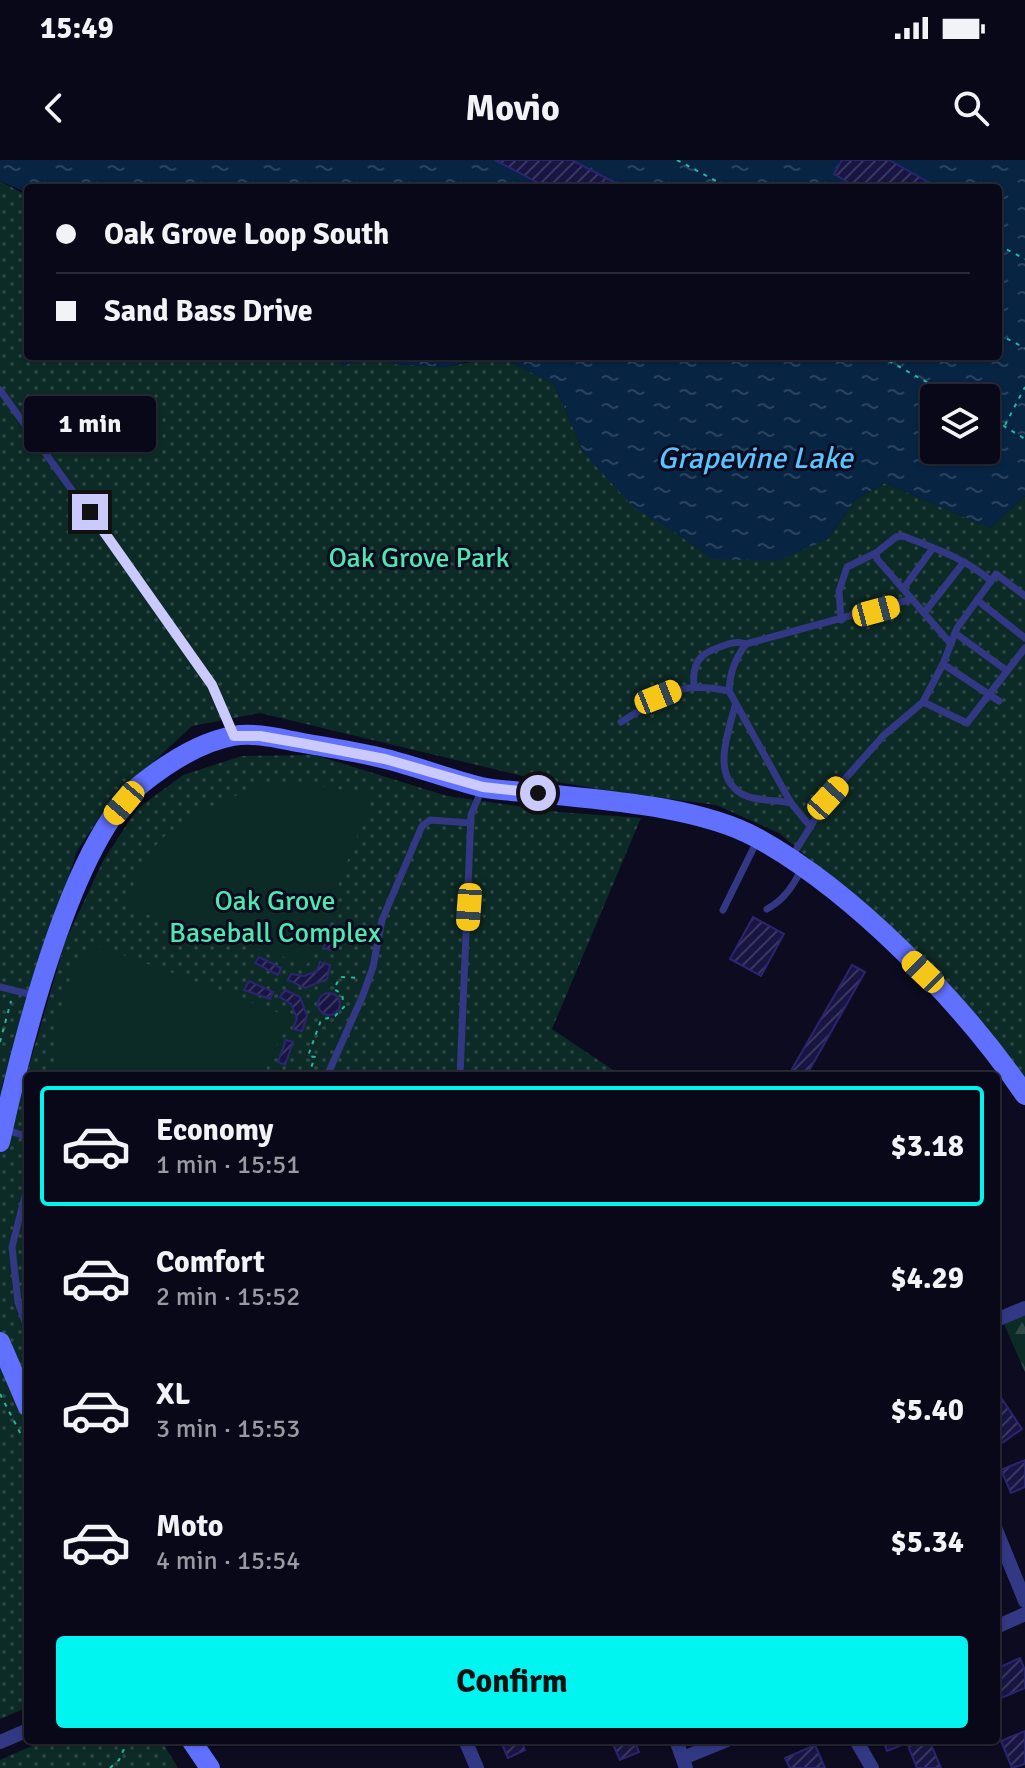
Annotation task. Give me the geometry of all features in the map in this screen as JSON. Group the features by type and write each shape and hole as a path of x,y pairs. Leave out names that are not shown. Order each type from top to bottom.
{"street":[{"path":"1,1136 39,997 92,848 137,787 175,760 234,736 270,737 385,759 483,787 594,799 687,814 757,839 796,864 877,929 923,972 981,1036 1025,1095"},
{"path":"1000,1318 1025,1308"},
{"path":"0,1342 24,1398"},
{"path":"1000,1540 1025,1601"},
{"path":"1000,1625 1025,1614"},
{"path":"0,1742 24,1732"},
{"path":"194,1744 210,1768"},
{"path":"467,1744 477,1768"},
{"path":"677,1744 684,1763 720,1744"},
{"path":"858,1744 872,1768"}],"lane":[{"path":"0,390 108,536 212,685 234,736"},
{"path":"841,620 839,591 847,567 876,556 896,537 903,536 964,562 1025,596"},
{"path":"903,589 933,548"},
{"path":"876,556 951,644"},
{"path":"924,613 964,562"},
{"path":"767,909 777,904 794,885 796,864 810,826 828,798 874,746 923,702 955,633 993,578"},
{"path":"694,687 695,662 703,653 737,642 746,644 841,620 912,599"},
{"path":"977,600 1025,638"},
{"path":"955,633 1006,670"},
{"path":"746,644 733,666 729,691 791,803 810,826"},
{"path":"923,702 967,723 1025,648"},
{"path":"943,664 999,701"},
{"path":"621,722 658,697 681,687 729,691"},
{"path":"735,705 724,749 729,783 743,795 791,803"},
{"path":"460,1072 471,823 474,805 483,787"},
{"path":"329,1072 363,995 373,967 382,920 422,826 430,820 471,823"},
{"path":"723,910 757,839"},
{"path":"0,987 39,997"},
{"path":"1,1136 22,1135 24,1138"},
{"path":"24,1200 12,1247 18,1302 24,1319"}],"path":[{"path":"677,160 722,184"},
{"path":"1002,247 1025,259"},
{"path":"1002,336 1025,348"},
{"path":"887,360 930,384"},
{"path":"1004,426 1025,387"},
{"path":"1000,424 1025,439"},
{"path":"309,1072 315,1057 308,1056 321,1020 335,1016 344,1007 342,994 334,989 340,977 361,978"},
{"path":"0,1042 13,990"},
{"path":"0,1394 24,1440"},
{"path":"110,1768 119,1760 126,1744"}],"green space":[{"name":"Oak Grove Park","path":"0,181 24,194 24,360 342,360 341,366 361,360 381,360 394,364 446,367 480,360 507,360 554,384 584,453 679,535 713,559 828,539 856,499 885,483 990,528 1025,496 1025,1082 864,905 779,833 716,805 527,777 260,713 192,726 109,803 77,851 1,1089 18,1104 24,1083 24,1709 0,1719"},
{"name":"Oak Grove Park","path":"315,755 447,796 560,812 641,818 552,1029 616,1072 27,1072 65,942 103,861 137,809 183,775 242,756"},
{"name":"Oak Grove Baseball Complex","path":"265,784 311,784 373,796 307,964 127,908 147,859 177,826 196,814"},
{"path":"94,944 290,1017 265,1072 55,1072 58,1018 72,972"},
{"path":"1025,1315 1025,1372 1004,1324"},
{"path":"36,1744 163,1744 178,1768 0,1768 0,1760"}],"water":[{"name":"Grapevine Lake","path":"0,160 1025,160 1025,496 990,528 885,483 856,499 828,539 778,561 713,559 634,508 584,453 554,384 507,360 1002,360 1002,184 24,184 24,191 0,181"},
{"path":"342,360 361,360 341,366"},
{"path":"381,360 474,360 446,367 394,364"}],"building":[{"path":"495,160 572,160 617,184 540,184"},
{"path":"842,160 889,160 928,182 851,184 834,174"},
{"path":"753,917 784,934 761,976 730,959"},
{"path":"330,926 337,928 331,950 324,948"},
{"path":"259,957 281,968 278,975 255,963"},
{"path":"320,962 330,965 327,979 305,988 288,980 291,974 304,976 317,971"},
{"path":"852,965 865,972 808,1072 790,1072"},
{"path":"249,981 273,992 270,999 244,990"},
{"path":"285,990 300,997 307,1016 302,1031 293,1029 297,1018 291,1004 280,997"},
{"path":"329,993 337,996 340,1004 337,1012 329,1015 321,1012 318,1004 321,996"},
{"path":"286,1040 293,1042 285,1065 278,1062"},
{"path":"1000,1400 1022,1429 1002,1443 1000,1440"},
{"path":"1025,1460 1025,1487 1011,1493 1001,1470"},
{"path":"1020,1658 1025,1670 1025,1688 1000,1698 1000,1667"},
{"path":"1025,1731 1025,1764 1012,1768 1001,1741"},
{"path":"502,1744 523,1744 525,1750 508,1758"},
{"path":"613,1744 636,1744 639,1752 620,1760"},
{"path":"884,1744 904,1744 887,1751"},
{"path":"907,1744 931,1744 941,1768 917,1768"},
{"path":"815,1745 825,1768 790,1768 785,1758"}],"route":[{"path":"90,512 212,685 234,736 260,736 306,744 385,759 483,787 538,793"}]}
